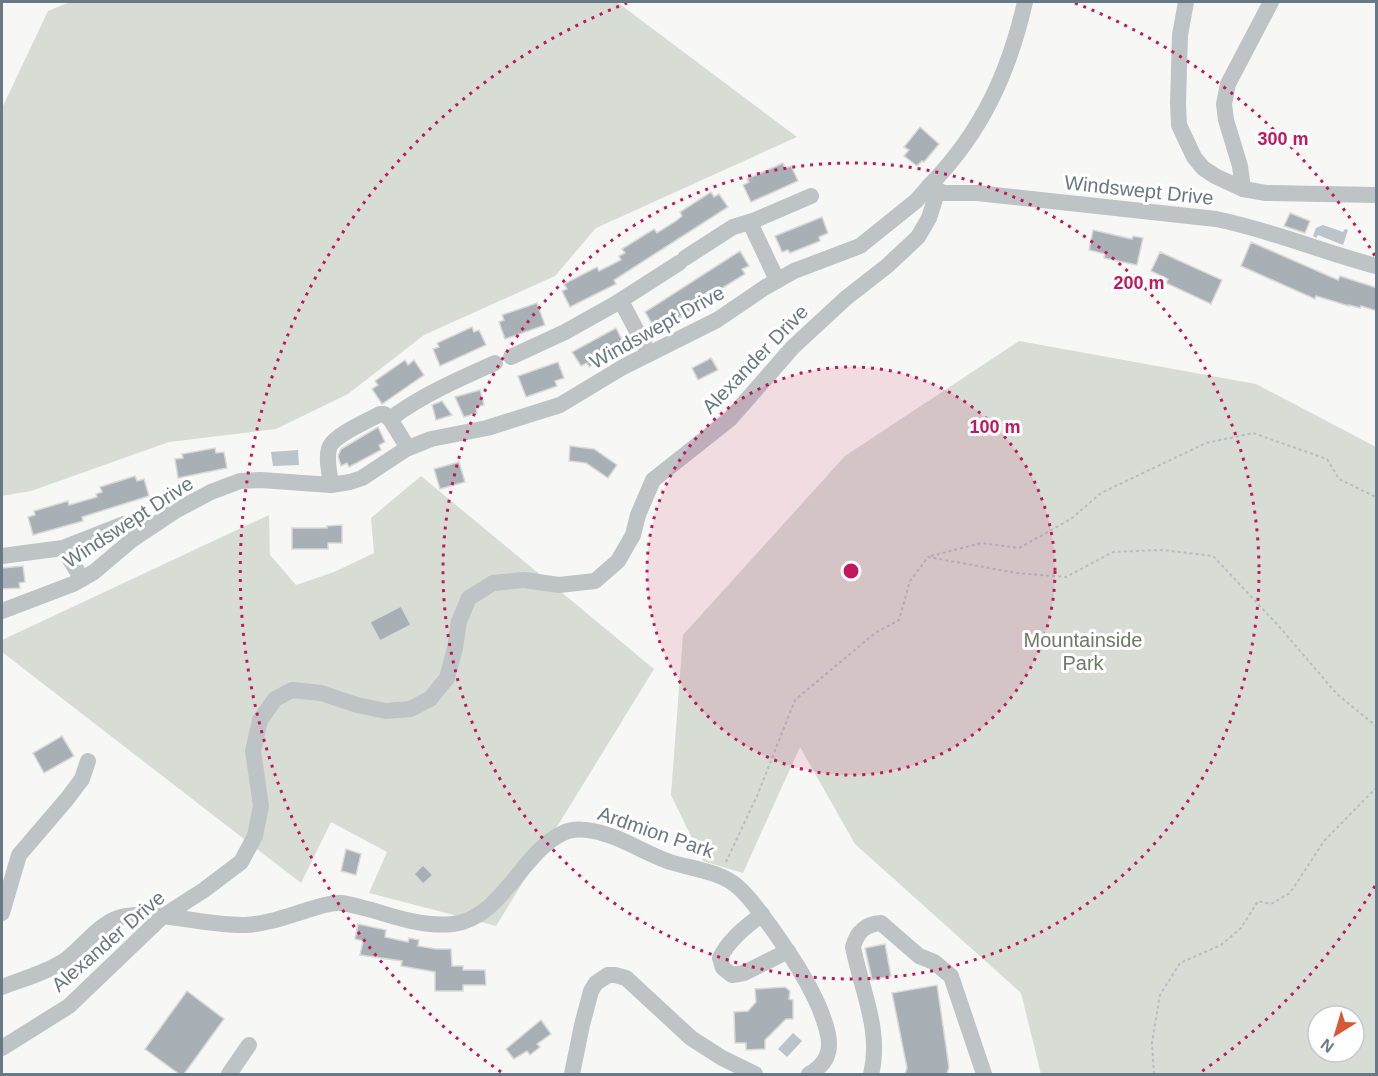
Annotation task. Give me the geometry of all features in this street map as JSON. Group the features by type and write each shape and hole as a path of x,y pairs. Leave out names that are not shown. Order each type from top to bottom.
{"street":[{"path":"930,184 946,168 968,139 997,88 1010,59 1025,2"},
{"path":"1186,2 1180,35 1179,125 1194,157 1203,168 1243,189 1266,193 1377,195"},
{"path":"1243,189 1240,166 1226,120 1224,104 1227,84 1271,2"},
{"name":"Windswept Drive","path":"2,611 74,584 94,572 133,539 175,511 240,481 261,480 331,485 362,478 408,448 431,439 487,428 560,405 649,354 717,321 777,280 794,271 860,246 916,201 930,184 943,193 977,193 1216,219 1253,226 1337,256 1377,266"},
{"name":"Alexander Drive","path":"2,1048 69,1006 162,917 204,890 241,862 255,836 261,806 253,751 260,720 275,699 292,690 321,693 357,705 386,711 410,709 430,699 447,678 459,621 469,598 493,583 524,580 559,585 595,581 618,561 633,535 638,515 653,480 730,419 792,347 918,237 929,218 935,200 930,184"},
{"path":"390,419 447,385 565,332 621,301 733,227 753,221 811,196"},
{"path":"753,221 753,230 777,280"},
{"path":"621,301 649,354"},
{"path":"331,485 328,459 330,447 380,414 390,419 408,448"},
{"path":"2,556 63,548 123,524"},
{"path":"63,548 82,579"},
{"path":"2,913 19,855 67,800 82,778 88,761"},
{"name":"Ardmion Park","path":"2,987 64,961 96,932 116,919 126,916 247,925 341,903 426,923 450,925 461,923 479,915 545,845 562,833 574,829 591,830 604,833 669,861 718,875 736,885 762,914 811,989 829,1034 830,1042 826,1057 818,1068 809,1074"},
{"path":"762,914 738,934 724,950 720,958 723,968 732,975 744,973 788,951"},
{"path":"871,1074 874,1050 873,1027 853,947 855,938 861,930 881,922 919,956 934,962 951,976 984,1074"},
{"path":"572,1074 591,991 601,978 615,975 626,978 691,1038 722,1058 755,1074"},
{"path":"229,1074 249,1045"}],"path":[{"path":"718,875 757,796 795,700 875,633 899,620 910,581 928,557 981,543 1019,548 1071,519 1101,493 1206,443 1253,433 1327,459 1339,479 1377,497"},
{"path":"928,557 1017,573 1066,577 1113,552 1163,550 1213,556 1276,623 1337,694 1377,726"},
{"path":"1154,1074 1152,1043 1160,995 1180,963 1221,945 1241,928 1258,901 1271,904 1290,893 1324,841 1377,788"}],"green space":[{"path":"70,2 617,2 797,137 596,228 555,276 424,335 348,394 276,429 169,442 31,491 2,496 2,108 48,11"},
{"name":"Mountainside Park","path":"1019,341 1256,384 1376,447 1376,1074 1041,1074 1021,993 855,844 800,747 743,873 703,861 671,795 683,635 845,456"},
{"path":"421,476 654,669 496,926 369,893 387,852 331,822 301,883 2,652 2,640 269,515 270,555 296,585 334,572 374,553 371,518"}],"shaded area":[{"path":"1323,225 1343,232 1345,229 1348,230 1343,245 1318,235 1316,238 1313,236 1316,228"},
{"path":"298,450 299,465 273,466 271,452"},
{"path":"793,1033 802,1041 787,1057 778,1049"}],"building":[{"path":"920,127 939,144 924,162 922,161 917,166 904,156 909,150 904,147"},
{"path":"783,163 785,168 791,166 798,181 751,202 743,185 749,182 747,179"},
{"path":"711,192 714,197 719,194 728,207 614,280 616,284 570,307 562,291 567,289 564,284 597,267 599,271 621,260 619,256 625,253 622,249 654,229 657,233 676,221 682,216 680,212"},
{"path":"1290,213 1310,221 1305,233 1284,226"},
{"path":"822,217 828,233 819,237 820,241 790,253 788,250 782,252 775,236"},
{"path":"1093,230 1132,239 1133,236 1143,238 1137,265 1104,258 1105,254 1089,250"},
{"path":"1251,242 1338,280 1340,276 1377,288 1377,311 1361,306 1360,308 1349,306 1316,296 1315,299 1241,266"},
{"path":"740,251 749,266 742,269 745,274 716,292 713,289 695,300 690,304 693,309 663,328 660,324 654,327 645,312"},
{"path":"1160,252 1222,280 1211,304 1166,283 1168,279 1151,271"},
{"path":"537,303 545,325 505,339 499,322 504,320 502,315"},
{"path":"472,327 474,332 479,330 486,345 440,366 433,349 439,347 437,343"},
{"path":"616,328 623,342 619,344 621,349 589,367 587,363 581,366 572,352"},
{"path":"711,358 718,370 698,380 692,368"},
{"path":"405,360 408,365 414,360 424,375 382,404 372,389 378,385 375,381"},
{"path":"558,362 564,378 555,381 557,386 526,397 518,376"},
{"path":"480,390 484,405 476,407 477,413 464,417 455,397"},
{"path":"442,401 452,415 436,420 432,405"},
{"path":"378,427 385,442 379,445 381,450 349,467 347,463 341,466 338,456 341,449"},
{"path":"570,446 594,449 617,465 608,478 586,463 569,461"},
{"path":"215,448 216,453 224,452 227,468 178,478 175,459 183,458 182,454"},
{"path":"459,462 465,482 440,489 434,469"},
{"path":"135,476 137,481 144,479 149,496 82,517 83,521 33,535 28,517 35,515 34,511 68,501 69,505 97,497 96,494 102,492 100,487"},
{"path":"342,525 342,543 328,543 328,549 292,549 292,528 327,528 327,526"},
{"path":"23,566 25,582 19,583 20,588 2,589 2,568"},
{"path":"401,606 411,625 380,641 370,622"},
{"path":"62,736 74,756 44,773 33,753"},
{"path":"346,849 361,854 356,875 341,871"},
{"path":"423,865 433,875 423,884 414,874"},
{"path":"358,924 386,930 385,937 408,942 409,938 419,940 418,946 451,949 452,966 463,966 463,970 485,970 486,985 463,985 463,991 435,991 435,972 401,966 402,961 360,955 363,941 355,939"},
{"path":"885,944 891,976 872,980 865,948"},
{"path":"937,985 949,1067 947,1074 905,1074 907,1068 892,993"},
{"path":"785,987 790,991 789,999 793,1000 793,1019 786,1019 765,1040 765,1049 746,1050 746,1043 735,1043 734,1012 748,1011 756,1002 755,989"},
{"path":"187,991 224,1019 184,1074 179,1074 145,1049"},
{"path":"541,1020 551,1034 537,1044 540,1047 530,1055 527,1051 514,1059 506,1049"}]}
